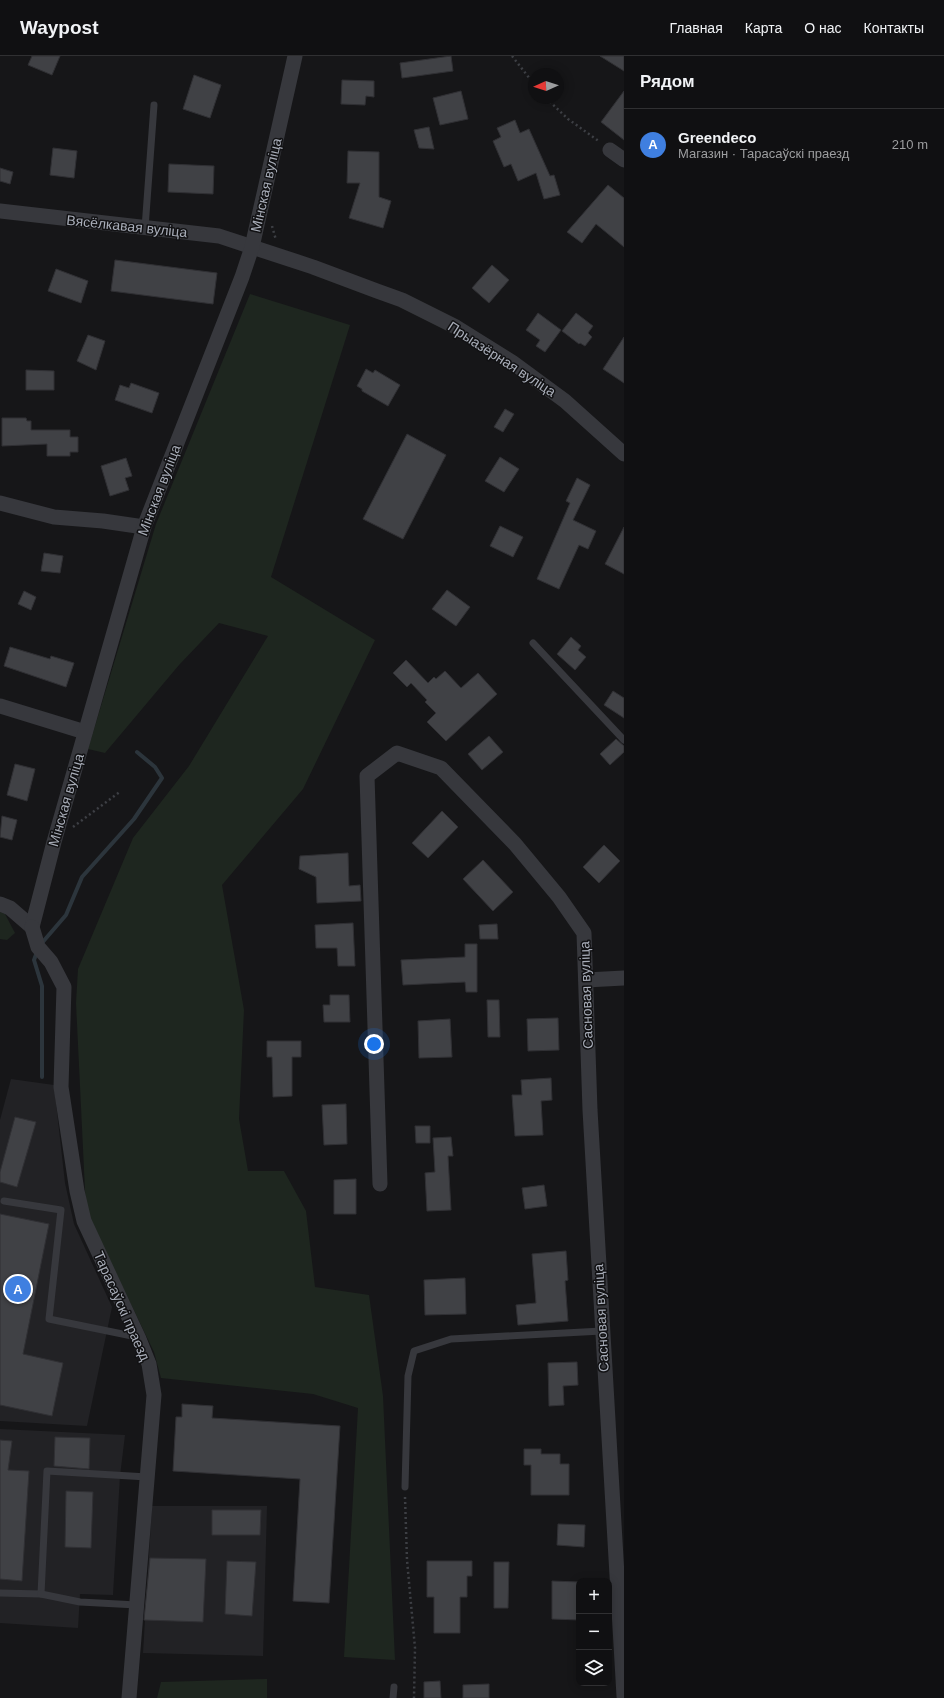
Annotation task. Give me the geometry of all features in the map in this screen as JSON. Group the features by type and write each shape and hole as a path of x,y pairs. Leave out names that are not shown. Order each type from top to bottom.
{"street":[{"name":"Мінская вуліца","path":"32,927 54,842 144,527 242,277 252,247 295,56"},
{"path":"610,150 624,160"},
{"name":"Вясёлкавая вуліца","path":"0,211 212,235 252,247"},
{"name":"Прыазёрная вуліца","path":"252,247 402,300 456,327 512,362 564,401 624,454"},
{"path":"0,503 54,517 103,521 144,527"},
{"path":"0,706 86,732"},
{"name":"Сасновая вуліца","path":"380,1184 367,776 397,753 441,768 515,844 559,897 584,934 590,1110 624,1696"},
{"path":"0,904 10,908 32,927"},
{"name":"Тарасаўскі праезд","path":"32,927 38,947 51,962 64,987 60,1087 76,1191 84,1221 139,1339 149,1364 154,1394 129,1698"},
{"path":"586,980 624,978"}],"lane":[{"path":"145,228 154,105"},
{"path":"533,643 624,740"},
{"path":"4,1201 61,1210 49,1320 137,1337"},
{"path":"405,1487 408,1376 414,1350 451,1339 602,1331"},
{"path":"41,1594 47,1471 148,1477"},
{"path":"0,1593 41,1594 80,1602 137,1605"},
{"path":"393,1698 394,1687"}],"path":[{"path":"512,56 528,76"},
{"path":"552,104 568,119 610,150"},
{"path":"72,828 121,791"},
{"path":"405,1487 407,1560 414,1648 414,1698"}],"shaded area":[{"path":"250,294 350,325 271,577 375,640 303,789 222,885 244,1010 239,1119 248,1171 284,1171 306,1211 315,1287 369,1295 383,1396 395,1660 344,1657 358,1408 313,1394 161,1378 154,1352 86,1211 76,1003 78,969 133,838 189,766 268,636 219,623 179,665 105,753 88,749 156,524"},
{"path":"0,912 5,914 15,933 7,940 0,939"},
{"path":"11,1079 54,1085 65,1183 74,1224 112,1307 87,1426 0,1421 0,1120"},
{"path":"0,1429 125,1435 120,1476 113,1595 80,1594 78,1628 0,1623"},
{"path":"152,1506 267,1506 263,1656 143,1653"},
{"path":"267,1679 267,1698 157,1698 161,1682"}],"building":[{"path":"32,56 60,56 52,75 28,65"},
{"path":"451,56 453,71 402,78 400,63"},
{"path":"600,56 624,56 624,71"},
{"path":"194,75 221,85 210,118 183,109"},
{"path":"342,80 374,81 374,97 366,96 365,105 341,104"},
{"path":"461,91 468,119 440,125 433,98"},
{"path":"624,91 624,140 601,122"},
{"path":"515,120 520,133 529,129 550,176 554,175 560,195 544,199 536,173 518,181 511,164 504,167 493,141 501,137 497,128"},
{"path":"429,127 434,149 419,148 414,130"},
{"path":"53,148 77,151 74,178 50,175"},
{"path":"348,151 379,152 379,197 391,201 383,228 349,218 360,183 347,183"},
{"path":"169,164 214,166 213,194 168,192"},
{"path":"0,168 13,172 10,184 0,181"},
{"path":"608,185 624,198 624,247 596,224 582,243 567,232"},
{"path":"115,260 217,273 213,304 111,291"},
{"path":"492,265 509,280 489,303 472,288"},
{"path":"56,269 88,281 81,303 48,291"},
{"path":"538,313 561,330 545,352 536,346 540,340 526,330"},
{"path":"576,313 593,326 588,333 592,337 585,346 580,343 579,344 562,331"},
{"path":"88,335 105,341 96,370 77,361"},
{"path":"624,337 624,383 603,369"},
{"path":"366,369 373,373 375,370 400,385 388,406 362,391 362,389 357,386"},
{"path":"26,370 54,371 54,390 26,390"},
{"path":"131,383 159,393 152,413 115,400 120,385 129,388"},
{"path":"505,409 514,414 503,432 494,427"},
{"path":"2,418 26,418 27,421 31,421 31,430 70,430 70,437 78,437 78,452 70,452 70,456 47,456 47,444 2,446"},
{"path":"407,434 446,455 403,539 363,519"},
{"path":"500,457 519,469 504,492 485,481"},
{"path":"126,458 132,476 125,478 129,490 110,496 101,466"},
{"path":"577,478 590,485 573,520 596,531 588,549 579,545 559,589 537,579 570,503 566,501"},
{"path":"500,526 523,537 513,557 490,546"},
{"path":"624,527 624,574 605,564"},
{"path":"44,553 63,556 60,573 41,571"},
{"path":"447,590 470,607 456,626 432,609"},
{"path":"24,591 36,597 31,610 18,604"},
{"path":"571,637 581,646 578,650 586,657 575,670 557,654"},
{"path":"10,647 50,659 51,656 74,663 66,687 4,666"},
{"path":"406,660 428,683 434,677 436,679 445,671 461,688 478,673 497,694 446,741 427,722 436,713 425,702 427,700 411,683 407,687 393,673"},
{"path":"613,691 624,698 624,718 604,705"},
{"path":"489,736 503,752 482,770 468,754"},
{"path":"616,739 624,746 624,752 610,765 600,754"},
{"path":"15,764 35,769 27,801 7,795"},
{"path":"442,811 458,827 428,858 412,843"},
{"path":"2,816 17,820 12,840 0,837"},
{"path":"604,845 620,861 599,883 583,867"},
{"path":"348,853 349,886 360,885 361,901 317,903 316,877 299,869 300,856"},
{"path":"483,860 513,892 493,911 463,879"},
{"path":"353,923 355,966 338,966 337,948 316,948 315,925"},
{"path":"497,924 498,939 480,939 479,925"},
{"path":"465,944 477,944 477,992 466,992 465,982 403,985 401,960 465,957"},
{"path":"330,995 349,995 350,1022 324,1022 323,1005 330,1005"},
{"path":"487,1000 499,1000 500,1037 488,1037"},
{"path":"558,1018 559,1050 528,1051 527,1019"},
{"path":"450,1019 452,1057 419,1058 418,1021"},
{"path":"267,1041 301,1041 301,1057 292,1057 292,1096 273,1097 272,1057 267,1057"},
{"path":"551,1078 552,1100 541,1101 543,1135 515,1136 512,1095 522,1095 521,1080"},
{"path":"346,1104 347,1144 324,1145 322,1105"},
{"path":"15,1117 36,1122 17,1187 0,1182 0,1172"},
{"path":"415,1126 430,1126 430,1143 416,1143"},
{"path":"451,1137 453,1156 448,1156 451,1210 427,1211 425,1173 435,1172 433,1138"},
{"path":"356,1179 356,1214 334,1214 334,1180"},
{"path":"544,1185 547,1206 525,1209 522,1188"},
{"path":"0,1214 49,1224 23,1354 63,1363 52,1416 0,1405"},
{"path":"566,1251 568,1280 565,1281 568,1321 518,1325 516,1305 536,1303 532,1254"},
{"path":"465,1278 466,1314 425,1315 424,1280"},
{"path":"577,1362 578,1385 563,1386 564,1405 549,1406 548,1363"},
{"path":"182,1404 213,1406 212,1418 340,1426 329,1603 293,1601 300,1479 173,1471 176,1417 182,1417"},
{"path":"55,1437 90,1438 89,1469 54,1466"},
{"path":"0,1440 12,1441 8,1470 29,1471 22,1581 0,1579"},
{"path":"524,1449 541,1449 541,1454 560,1454 560,1464 569,1464 569,1495 531,1495 531,1465 524,1465"},
{"path":"66,1491 93,1492 91,1548 65,1547"},
{"path":"212,1510 261,1510 260,1535 212,1535"},
{"path":"558,1524 585,1525 584,1547 557,1545"},
{"path":"150,1558 206,1559 203,1622 144,1620"},
{"path":"227,1561 256,1562 252,1616 225,1614"},
{"path":"427,1561 472,1561 472,1576 467,1576 467,1597 460,1597 460,1633 434,1633 434,1597 427,1597"},
{"path":"494,1562 509,1562 508,1608 494,1608"},
{"path":"552,1581 576,1582 576,1620 552,1619"},
{"path":"440,1681 441,1698 424,1698 424,1682"},
{"path":"489,1684 489,1698 463,1698 463,1685"}],"waterway":[{"path":"41,944 66,915 82,877 134,819 162,778 155,767 137,752"},
{"path":"37,952 34,960 42,986 42,1077"}],"place":[{"name":"Greendeco","path":"18,1289"}]}
